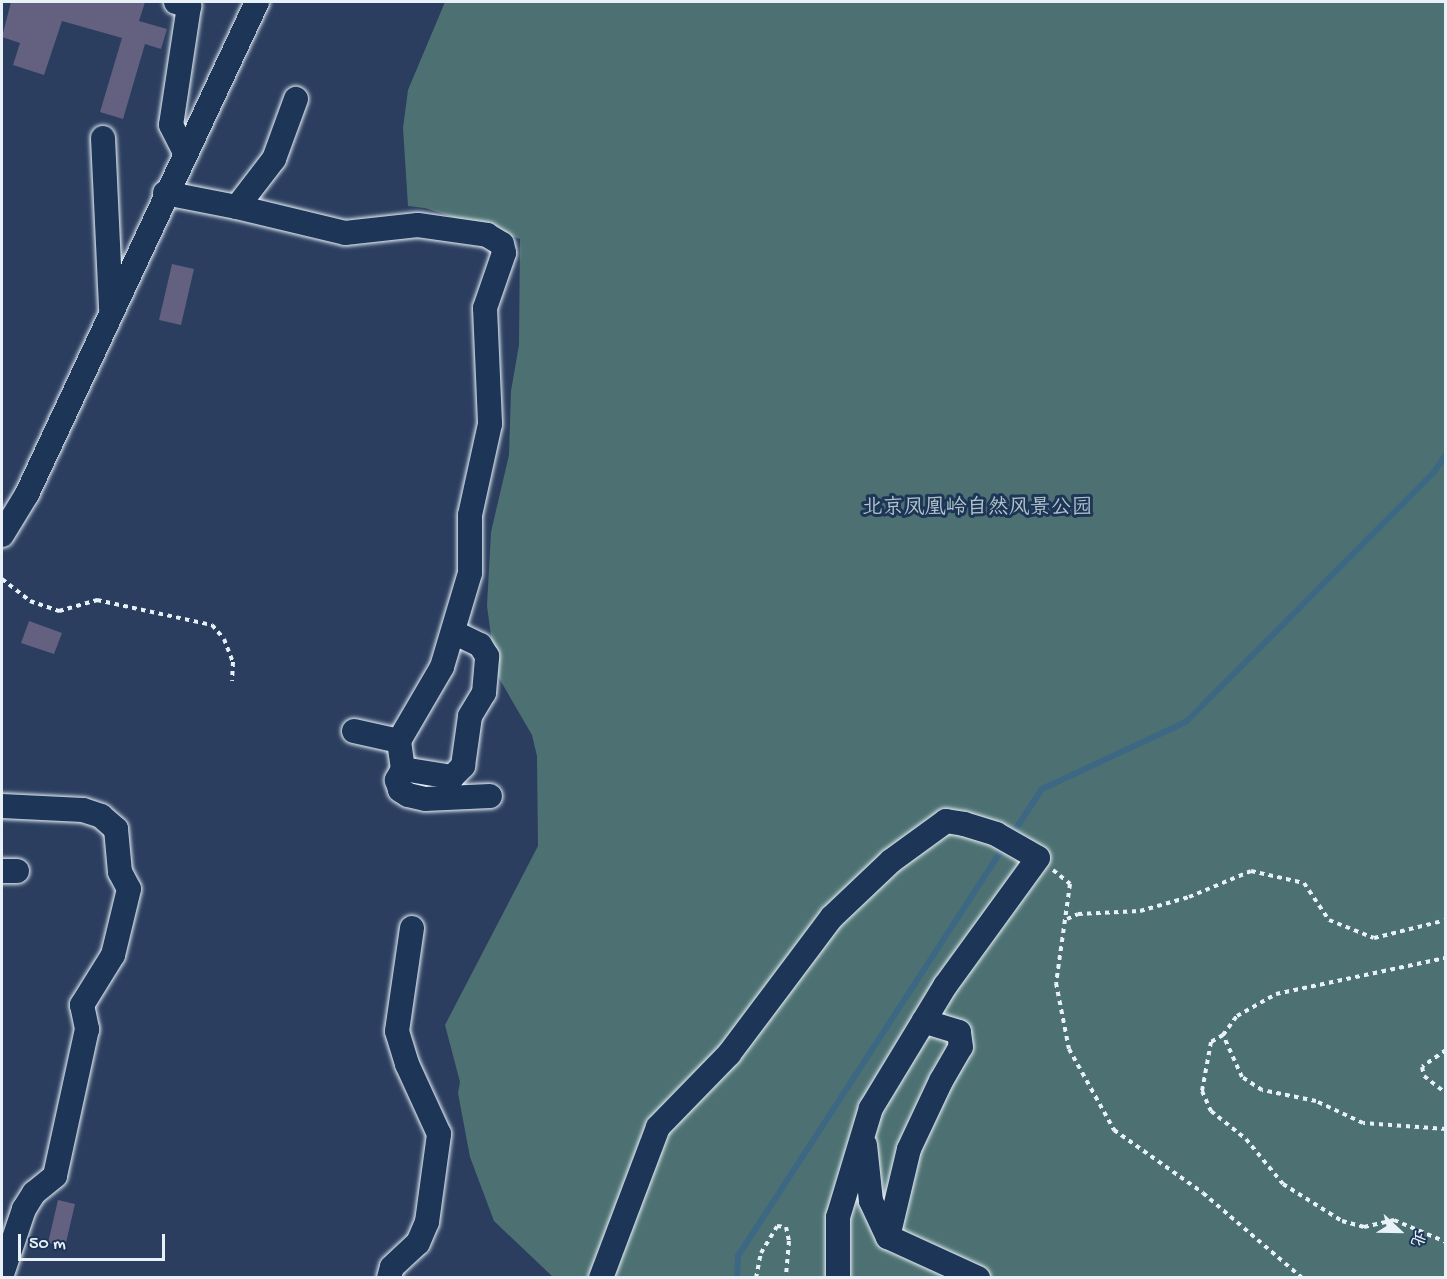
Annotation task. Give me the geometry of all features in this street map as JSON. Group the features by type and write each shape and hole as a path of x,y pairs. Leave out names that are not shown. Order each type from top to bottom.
{"street":[{"path":"176,2 189,6 171,125 184,150"},
{"path":"2,535 27,494 111,310 145,249 165,193 184,150 257,2"},
{"path":"237,207 274,159 296,99"},
{"path":"103,138 111,310"},
{"path":"165,193 345,232 417,225 487,235 502,244 504,254 485,308 489,439 477,474 470,515 470,573 455,633 442,667 399,741 403,769 398,780 400,790 408,795 425,799 490,796"},
{"path":"403,769 452,777 463,766 470,716 484,693 487,656 480,645 455,633"},
{"path":"354,730 399,741"},
{"path":"2,806 83,810 101,816 116,830 120,872 129,889 116,946 82,1005 87,1029 55,1176 34,1193 24,1209 2,1274"},
{"path":"601,1278 658,1127 729,1054 832,917 891,861 946,821 996,834 1028,853 871,1108 838,1217 838,1278"},
{"path":"389,1278 392,1268 418,1242 427,1222 439,1134 407,1064 398,1031 412,928"},
{"path":"888,1237 909,1149 940,1081 962,1047 959,1032 924,1021"},
{"path":"865,1128 871,1201 888,1237 978,1278"}],"path":[{"path":"2,579 30,601 58,611 97,600 212,625 224,639 233,662 232,681"},
{"path":"1028,853 1071,884 1056,983 1070,1049 1114,1130 1203,1193 1302,1278"},
{"path":"1067,919 1078,914 1140,911 1189,897 1251,871 1304,883 1329,920 1374,938 1446,920"},
{"path":"1446,958 1276,994 1237,1016 1223,1035 1211,1042 1202,1091 1211,1111 1246,1138 1283,1184 1342,1221 1364,1227 1394,1220 1446,1242"},
{"path":"1223,1035 1242,1077 1262,1090 1316,1101 1363,1123 1446,1129"},
{"path":"1446,1050 1422,1067 1424,1076 1446,1093"},
{"path":"756,1278 761,1253 777,1226 786,1227 789,1241 786,1278"}],"green space":[{"name":"北京凤凰岭自然风景公园","path":"445,2 1445,2 1445,1277 553,1277 494,1221 470,1157 458,1093 460,1082 445,1025 538,846 537,756 532,735 496,673 487,606 491,532 509,455 511,391 519,345 520,239 425,208 408,206 403,128 408,90"}],"building":[{"path":"11,2 145,2 139,21 167,29 161,49 145,44 123,119 100,112 122,38 62,21 44,75 13,65 20,43 2,37"},
{"path":"172,264 194,269 181,325 159,320"},
{"path":"29,621 62,633 54,654 21,643"},
{"path":"58,1200 75,1204 65,1247 48,1243"}],"waterway":[{"path":"1011,836 1042,789 1186,722 1434,472 1446,455"},
{"path":"737,1278 738,1256 1006,844"}]}
